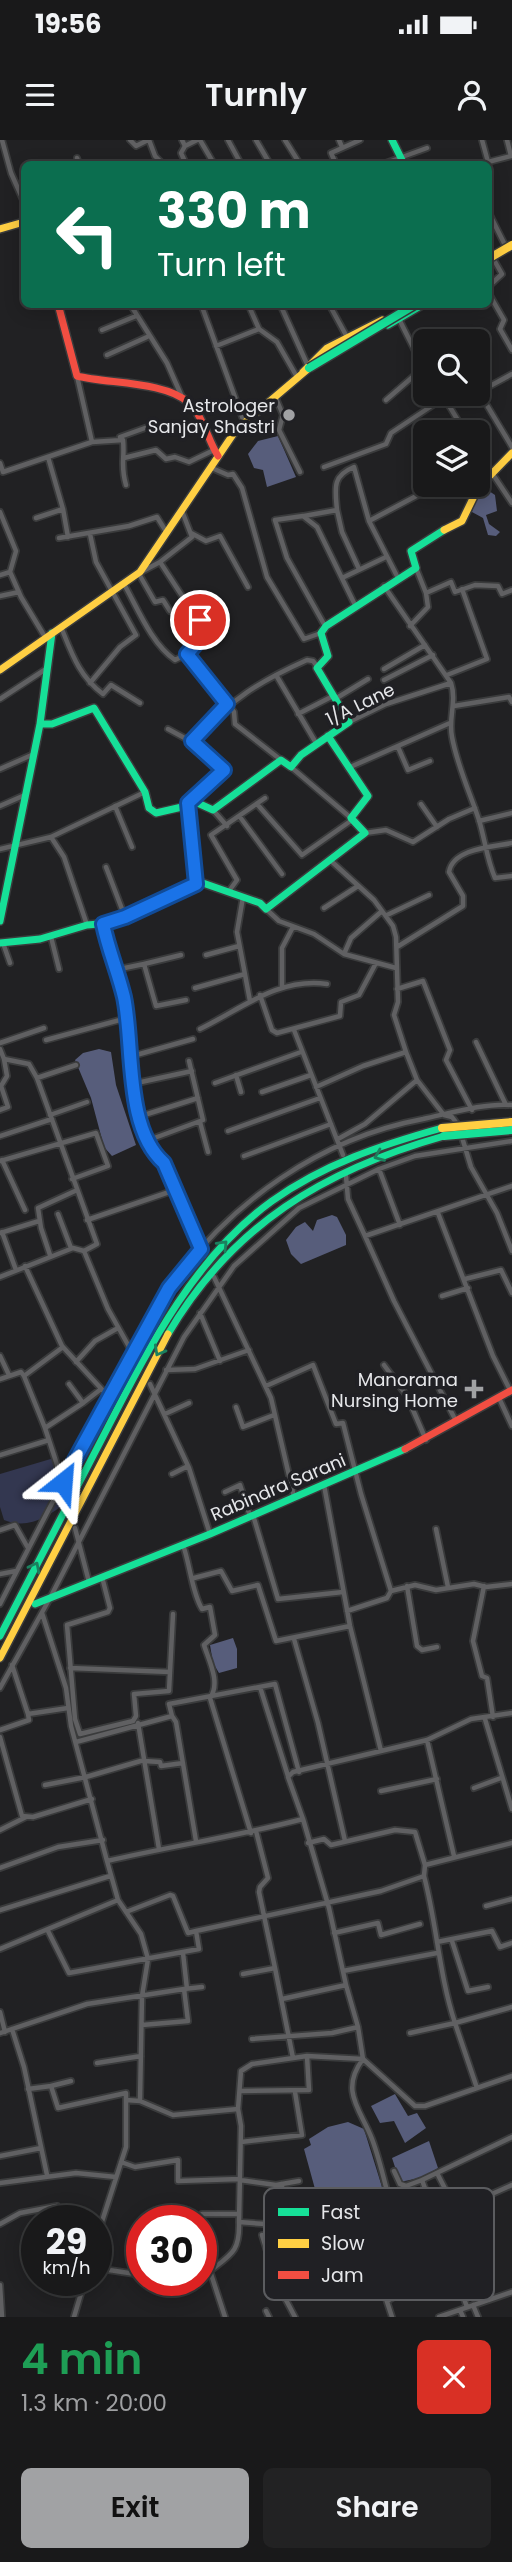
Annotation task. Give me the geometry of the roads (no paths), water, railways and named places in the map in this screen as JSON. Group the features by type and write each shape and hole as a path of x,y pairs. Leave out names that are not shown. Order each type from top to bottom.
{"main road":[{"path":"392,140 402,161"},
{"path":"0,229 21,223"},
{"path":"492,259 510,244"},
{"path":"59,308 77,376 143,386 182,398 193,410 216,453"},
{"path":"304,371 409,308"},
{"path":"304,371 398,312"},
{"path":"0,670 139,573 211,467 216,453 244,422 348,338 398,312"},
{"path":"490,474 512,453"},
{"path":"349,722 317,666 328,656 324,630 384,586 416,568 411,555 416,545 462,521 473,497"},
{"path":"0,921 40,724 48,668 49,636"},
{"path":"40,724 52,724 94,708 145,792 149,808 156,813 189,801 213,810 281,760 291,767"},
{"name":"1/A Lane","path":"291,767 301,755 349,722"},
{"path":"2,943 103,924 125,917 200,882 260,903 265,909 365,832 352,818 368,796 328,736"},
{"path":"0,1636 140,1364 187,1287 211,1257 257,1213 328,1165 379,1144 512,1122"},
{"path":"0,1658 159,1350 211,1273 262,1222 309,1189 384,1153 443,1132 512,1130"},
{"name":"Rabindra Sarani","path":"35,1604 210,1534 426,1440 456,1420 511,1391"}],"street":[{"path":"2,140 11,173 21,195"},
{"path":"130,140 136,146 149,140 155,156 160,161"},
{"path":"185,161 181,153 183,143 199,140 212,161"},
{"path":"228,140 239,161"},
{"path":"256,140 268,161"},
{"path":"285,140 298,161"},
{"path":"339,140 342,147"},
{"path":"335,161 331,153 360,140"},
{"path":"482,140 488,161"},
{"path":"492,161 512,156 507,140"},
{"path":"402,161 427,148"},
{"path":"492,217 510,244"},
{"path":"492,259 502,274 492,283"},
{"path":"492,299 504,320 500,329 512,350"},
{"path":"132,308 147,337 167,363 182,398"},
{"path":"202,308 244,422"},
{"path":"250,308 259,329 277,342 304,371"},
{"path":"281,308 304,371"},
{"path":"330,308 348,338"},
{"path":"398,312 413,343"},
{"path":"102,330 136,316"},
{"path":"216,346 259,329"},
{"path":"107,355 147,337"},
{"path":"490,386 512,374"},
{"path":"77,376 92,442"},
{"path":"386,400 413,376"},
{"path":"275,395 282,415 279,430 300,472"},
{"path":"324,467 386,444 391,433 428,406"},
{"path":"450,406 458,420"},
{"path":"485,406 512,447"},
{"path":"0,463 1,473 92,442 119,438 156,424"},
{"path":"119,438 123,440 124,458 121,468 126,485"},
{"path":"124,458 156,450 166,459 175,457 189,461 216,453"},
{"path":"48,457 64,509 68,537"},
{"path":"352,458 369,521 398,578"},
{"path":"211,467 228,475 233,474 242,488 267,577 304,639 324,630 287,558 275,520 337,510"},
{"path":"354,467 342,472 337,478 337,510 342,532 359,569"},
{"path":"490,469 512,503"},
{"path":"369,521 414,497"},
{"path":"36,518 64,509"},
{"path":"170,611 163,600 155,602 139,573 160,562 192,537 181,511"},
{"path":"0,512 16,551 10,572 19,592 49,636"},
{"path":"303,516 317,527 356,607"},
{"path":"59,538 90,534 157,517 167,534"},
{"path":"0,531 6,529"},
{"path":"191,533 206,541 220,536 248,587"},
{"path":"90,534 96,562 136,635 120,647 90,683"},
{"path":"342,578 386,557"},
{"path":"124,584 168,655 175,660 187,654 203,636 203,628 160,562"},
{"path":"410,626 428,607 426,593 416,568"},
{"path":"0,575 10,572"},
{"path":"426,593 451,582 455,592 490,585 498,586 502,594 512,590"},
{"path":"384,586 451,683 455,695 450,723 452,739 485,848 495,878 512,876"},
{"path":"447,675 487,659 462,589"},
{"path":"0,596 19,592"},
{"path":"60,626 75,665 90,683 103,694 111,685 140,703"},
{"path":"384,669 425,645"},
{"path":"187,654 234,712 235,724 281,760"},
{"path":"384,680 433,655"},
{"path":"192,743 227,704 276,675 310,660 317,666"},
{"path":"0,699 48,668"},
{"path":"276,675 317,743"},
{"path":"298,714 368,679"},
{"name":"1/A Lane","path":"349,722 386,704 451,683"},
{"path":"454,706 509,697 512,702"},
{"path":"347,768 450,723"},
{"path":"168,729 192,743 224,770 189,801 196,884"},
{"path":"398,747 408,770 430,761"},
{"path":"0,769 34,754"},
{"path":"257,804 302,855 352,818 291,767"},
{"path":"0,849 51,837 145,792"},
{"path":"0,806 27,794"},
{"path":"229,891 237,880 210,835 265,798"},
{"path":"421,804 438,827"},
{"path":"115,806 132,847"},
{"path":"365,832 386,830 413,842 475,808"},
{"path":"213,810 227,826"},
{"path":"479,821 512,813"},
{"path":"240,817 282,874"},
{"path":"51,837 64,857 87,925"},
{"path":"396,947 463,906 463,895 449,868 467,853 512,844"},
{"path":"330,860 387,915 396,937 397,989 394,1015 406,1052 417,1080 444,1115 457,1123 471,1167 512,1251"},
{"path":"106,867 125,917"},
{"path":"324,908 358,886"},
{"path":"387,915 429,895"},
{"path":"243,897 237,923 250,1001"},
{"path":"265,909 279,921 323,939 344,954 396,968"},
{"path":"344,954 351,938 382,911"},
{"path":"103,924 127,1018 132,1084 141,1116 149,1140 164,1163 204,1256"},
{"path":"282,988 282,948 293,927"},
{"path":"50,936 59,969"},
{"path":"2,943 10,963"},
{"path":"206,955 239,946"},
{"path":"115,970 181,955"},
{"path":"260,995 272,1030 277,1033 293,1030 340,1016 341,1003 359,995 376,963"},
{"path":"144,964 156,1006 186,1000"},
{"path":"195,988 245,974"},
{"path":"397,989 423,981 450,1050 446,1059 472,1110"},
{"path":"200,1029 260,995 310,982 327,984"},
{"path":"46,1040 127,1018"},
{"path":"0,1043 44,1028"},
{"path":"293,1030 343,1155"},
{"path":"129,1057 193,1040"},
{"path":"0,1604 132,1353 169,1288 201,1249 239,1210 275,1181 306,1161 391,1125 509,1105 476,1042"},
{"path":"0,1049 7,1076 0,1086 8,1107 0,1110"},
{"path":"215,1083 301,1052"},
{"path":"316,1087 363,1066 406,1052"},
{"path":"0,1277 71,1248 84,1251 97,1244 75,1191 37,1078 29,1064 4,1059"},
{"path":"149,1140 200,1122 203,1118 189,1060"},
{"path":"37,1078 76,1065"},
{"path":"132,1084 191,1071"},
{"path":"236,1075 241,1092"},
{"path":"262,1092 311,1075"},
{"path":"338,1139 365,1124 417,1080"},
{"path":"141,1116 198,1098"},
{"path":"228,1132 320,1098"},
{"path":"0,1136 87,1102"},
{"path":"200,1122 208,1152"},
{"path":"244,1156 331,1124"},
{"path":"25,1210 1,1161 96,1133 108,1163 107,1167 72,1179"},
{"path":"0,1688 50,1598 154,1392 218,1286 274,1228 299,1208 346,1184 415,1156 512,1141"},
{"path":"379,1169 400,1225"},
{"path":"346,1175 352,1209 394,1301 456,1420"},
{"path":"365,1236 512,1186"},
{"path":"87,1220 174,1190"},
{"path":"51,1255 39,1221 38,1208 75,1191"},
{"path":"438,1213 493,1356 511,1391"},
{"path":"58,1214 71,1248"},
{"path":"16,1270 1,1232 39,1221"},
{"path":"84,1251 118,1328 137,1361"},
{"path":"25,1266 51,1328 63,1347 108,1396"},
{"path":"465,1279 501,1270 512,1293"},
{"path":"214,1277 266,1386 294,1497"},
{"path":"442,1296 468,1288"},
{"path":"200,1313 220,1361"},
{"path":"76,1362 95,1341 118,1328"},
{"path":"24,1376 63,1347"},
{"path":"166,1370 195,1369 249,1350"},
{"path":"0,1356 9,1375"},
{"path":"266,1386 313,1365 336,1424 343,1423 391,1591"},
{"path":"384,1365 407,1396 426,1440"},
{"path":"0,1379 20,1372 24,1376 45,1427 66,1492"},
{"path":"69,1384 83,1403"},
{"path":"150,1384 188,1466 210,1534"},
{"path":"45,1427 101,1389"},
{"path":"498,1397 512,1426"},
{"path":"165,1414 189,1403"},
{"path":"236,1407 243,1427 274,1415"},
{"path":"0,1455 49,1440"},
{"path":"172,1474 188,1466"},
{"path":"225,1492 240,1485 278,1599 343,1592"},
{"path":"324,1485 350,1626 381,1751"},
{"path":"0,1530 15,1525 28,1549"},
{"path":"75,1528 89,1582"},
{"path":"436,1529 444,1588"},
{"path":"183,1545 194,1578 198,1602 202,1609 210,1607 216,1630 215,1635 204,1645 214,1677 214,1691 209,1698"},
{"path":"0,1574 17,1570"},
{"path":"194,1578 222,1572 232,1591 258,1586 276,1641 350,1626"},
{"path":"102,1577 110,1608 102,1614 69,1622 75,1719 80,1734 133,1721 136,1716 134,1694 169,1691 173,1614"},
{"path":"347,1611 387,1598 391,1591 407,1586 444,1588 474,1584 512,1584"},
{"path":"407,1586 416,1646 422,1650 437,1647"},
{"path":"484,1586 473,1641 482,1676 487,1678 493,1717"},
{"path":"42,1613 66,1688 68,1708 110,1876 118,1900 141,1934 148,1959 142,1996 140,2101"},
{"path":"294,1639 318,1723 345,1841"},
{"path":"0,1730 29,1720 12,1665"},
{"path":"70,1668 170,1672"},
{"path":"196,1842 176,1722 169,1704 275,1684 299,1772"},
{"path":"260,1687 303,1819 358,2026 363,2059 354,2076 354,2103 372,2138 386,2187"},
{"path":"209,1698 269,1881 260,1886 293,2058"},
{"path":"28,1714 68,1708"},
{"path":"288,1777 293,1772 427,1740 459,1723 512,1713"},
{"path":"76,1742 138,1723 172,1716"},
{"path":"485,1719 512,1809"},
{"path":"138,1723 159,1849"},
{"path":"0,1737 19,1809 26,1817"},
{"path":"427,1740 454,1856"},
{"path":"45,1785 144,1761 160,1762 161,1766 183,1763"},
{"path":"474,1788 501,1778"},
{"path":"381,1791 437,1779"},
{"path":"0,1830 26,1817 92,1799"},
{"path":"107,1861 254,1832 303,1819"},
{"path":"308,1843 324,1839 331,1845 395,1830 415,1832 425,1864 424,1876 437,1924 437,1953 455,2024 477,2088"},
{"path":"0,1868 58,1847 103,1840"},
{"path":"425,1864 512,1843"},
{"path":"0,1910 110,1876"},
{"path":"126,1912 173,1896 188,1933 381,1891 424,1876"},
{"path":"486,1906 512,1899"},
{"path":"0,1949 118,1900"},
{"path":"334,1933 378,1923 381,1935 421,1924"},
{"path":"48,1931 69,1973 199,1949 196,1931"},
{"path":"437,1942 492,1931 500,1947 512,1943"},
{"path":"452,1941 468,1991 488,1987"},
{"path":"142,2025 188,2021 183,1953"},
{"path":"343,1971 437,1953"},
{"path":"243,1974 275,1968"},
{"path":"282,1999 346,1985"},
{"path":"0,2012 3,2032 87,2004 202,1987"},
{"path":"410,2033 455,2024 512,2007"},
{"path":"253,2039 290,2037 358,2026"},
{"path":"12,2029 29,2089 47,2175"},
{"path":"97,2063 141,2056"},
{"path":"225,2317 210,2271 236,2250 239,2242 238,2109 241,2071 252,2064 307,2056 363,2059 415,2106 425,2106 512,2076"},
{"path":"240,2091 309,2090 307,2056"},
{"path":"29,2089 71,2081"},
{"path":"51,2086 58,2108 126,2093 126,2147 107,2205"},
{"path":"240,2142 302,2135 295,2092"},
{"path":"126,2100 140,2101 173,2115 238,2109"},
{"path":"394,2171 400,2184 406,2186 512,2137"},
{"path":"0,2156 41,2148"},
{"path":"121,2162 135,2166 178,2160 178,2181 240,2179 281,2184 299,2181"},
{"path":"0,2183 76,2173 116,2178"},
{"path":"437,2173 445,2188"},
{"path":"422,2180 425,2188"},
{"path":"281,2184 282,2188"},
{"path":"494,2193 512,2185"},
{"path":"0,2224 21,2213"},
{"path":"217,2214 238,2214"},
{"path":"239,2222 264,2224"},
{"path":"262,2235 264,2240"},
{"path":"0,2285 2,2317"},
{"path":"494,2298 512,2292"},
{"path":"74,2317 80,2296"},
{"path":"286,2300 295,2317"},
{"path":"467,2300 478,2317"},
{"path":"439,2317 489,2300"},
{"path":"387,2301 392,2317"},
{"path":"460,2310 463,2317"}],"place":[{"name":"Astrologer Sanjay Shastri","path":"289,415"},
{"name":"Manorama Nursing Home","path":"474,1389"}]}
